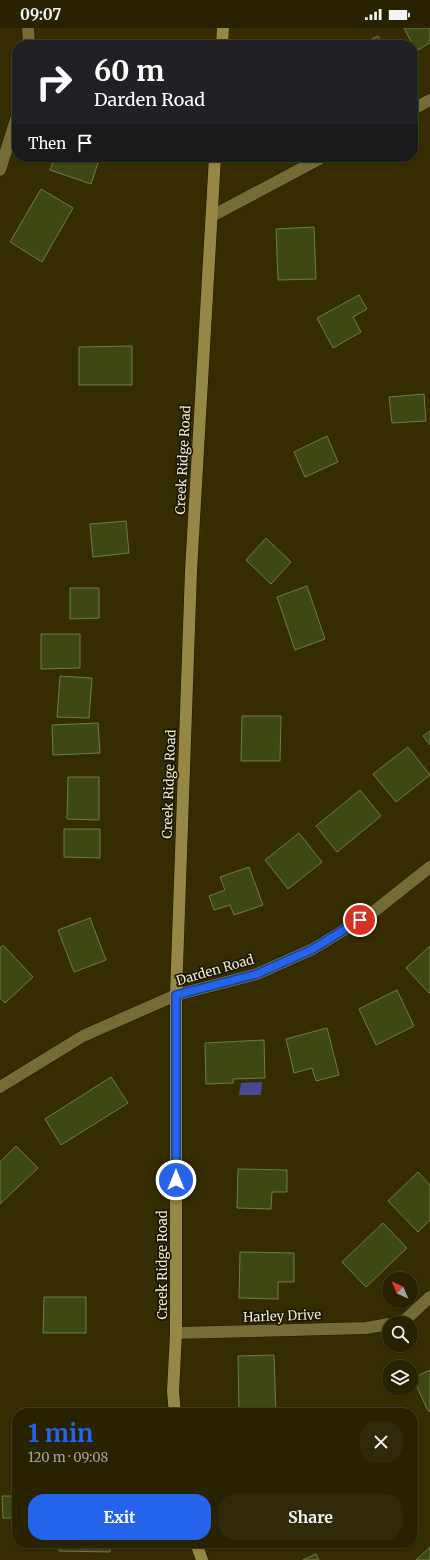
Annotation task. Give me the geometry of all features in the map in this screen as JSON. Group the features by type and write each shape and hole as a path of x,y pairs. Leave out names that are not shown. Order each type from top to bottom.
{"main road":[{"path":"222,40 223,28"},
{"name":"Creek Ridge Road","path":"175,1408 176,995 191,571 215,162"},
{"path":"198,1548 202,1560"}],"street":[{"path":"28,28 29,40"},
{"path":"418,106 430,100"},
{"path":"0,170 12,132"},
{"path":"212,216 314,162"},
{"name":"Darden Road","path":"0,1087 83,1036 176,995 257,974 313,949 372,913 430,867"},
{"path":"409,1316 430,1297"},
{"name":"Harley Drive","path":"176,1333 366,1328 382,1325"}],"shaded area":[{"path":"262,1082 261,1095 239,1095 241,1083"}],"building":[{"path":"404,28 430,28 430,43 418,50 418,40 410,40"},
{"path":"378,36 380,40 370,40"},
{"path":"53,162 98,162 91,184 50,170"},
{"path":"41,189 73,208 42,262 10,242"},
{"path":"314,227 316,279 278,280 276,229"},
{"path":"359,295 367,309 353,317 361,332 333,348 317,318"},
{"path":"132,346 132,385 79,385 79,347"},
{"path":"424,394 426,421 392,423 389,397"},
{"path":"327,436 338,462 305,477 294,452"},
{"path":"126,521 129,553 93,557 90,524"},
{"path":"266,538 291,562 271,584 246,560"},
{"path":"307,586 325,639 295,650 277,597"},
{"path":"70,588 99,588 99,618 70,619"},
{"path":"41,634 80,634 80,668 41,669"},
{"path":"60,676 92,678 89,718 57,717"},
{"path":"242,716 281,716 280,761 241,761"},
{"path":"98,723 100,753 53,755 52,725"},
{"path":"430,731 430,745 423,736"},
{"path":"408,747 430,775 396,802 373,774"},
{"path":"68,777 99,777 99,820 67,819"},
{"path":"360,790 381,816 337,852 316,826"},
{"path":"64,829 100,829 100,858 64,857"},
{"path":"299,833 322,862 288,889 265,860"},
{"path":"249,867 263,905 234,915 230,905 214,910 209,896 225,890 220,877"},
{"path":"90,918 106,960 74,972 58,930"},
{"path":"3,945 33,977 5,1003 0,998 0,948"},
{"path":"430,946 430,992 429,993 406,968"},
{"path":"397,990 414,1026 376,1045 359,1009"},
{"path":"327,1028 339,1075 316,1081 312,1068 294,1073 286,1039"},
{"path":"264,1040 265,1078 233,1079 233,1083 206,1084 205,1043"},
{"path":"111,1077 128,1103 61,1145 45,1119"},
{"path":"16,1146 38,1168 0,1204 0,1162"},
{"path":"238,1169 287,1170 287,1192 272,1192 271,1209 237,1208"},
{"path":"418,1172 430,1185 430,1220 418,1232 388,1201"},
{"path":"383,1223 407,1248 366,1287 342,1262"},
{"path":"240,1252 294,1253 294,1282 278,1282 278,1299 239,1298"},
{"path":"44,1297 86,1297 86,1333 43,1333"},
{"path":"274,1355 276,1408 239,1408 238,1356"},
{"path":"430,1370 430,1411 428,1411 418,1389 418,1376"},
{"path":"2,1496 12,1496 12,1518 3,1518"},
{"path":"430,1547 430,1560 416,1560"},
{"path":"59,1548 110,1548 110,1552 59,1551"},
{"path":"316,1554 319,1560 303,1560"}],"route":[{"path":"176,1180 176,995 257,974 313,949 360,920"}]}
